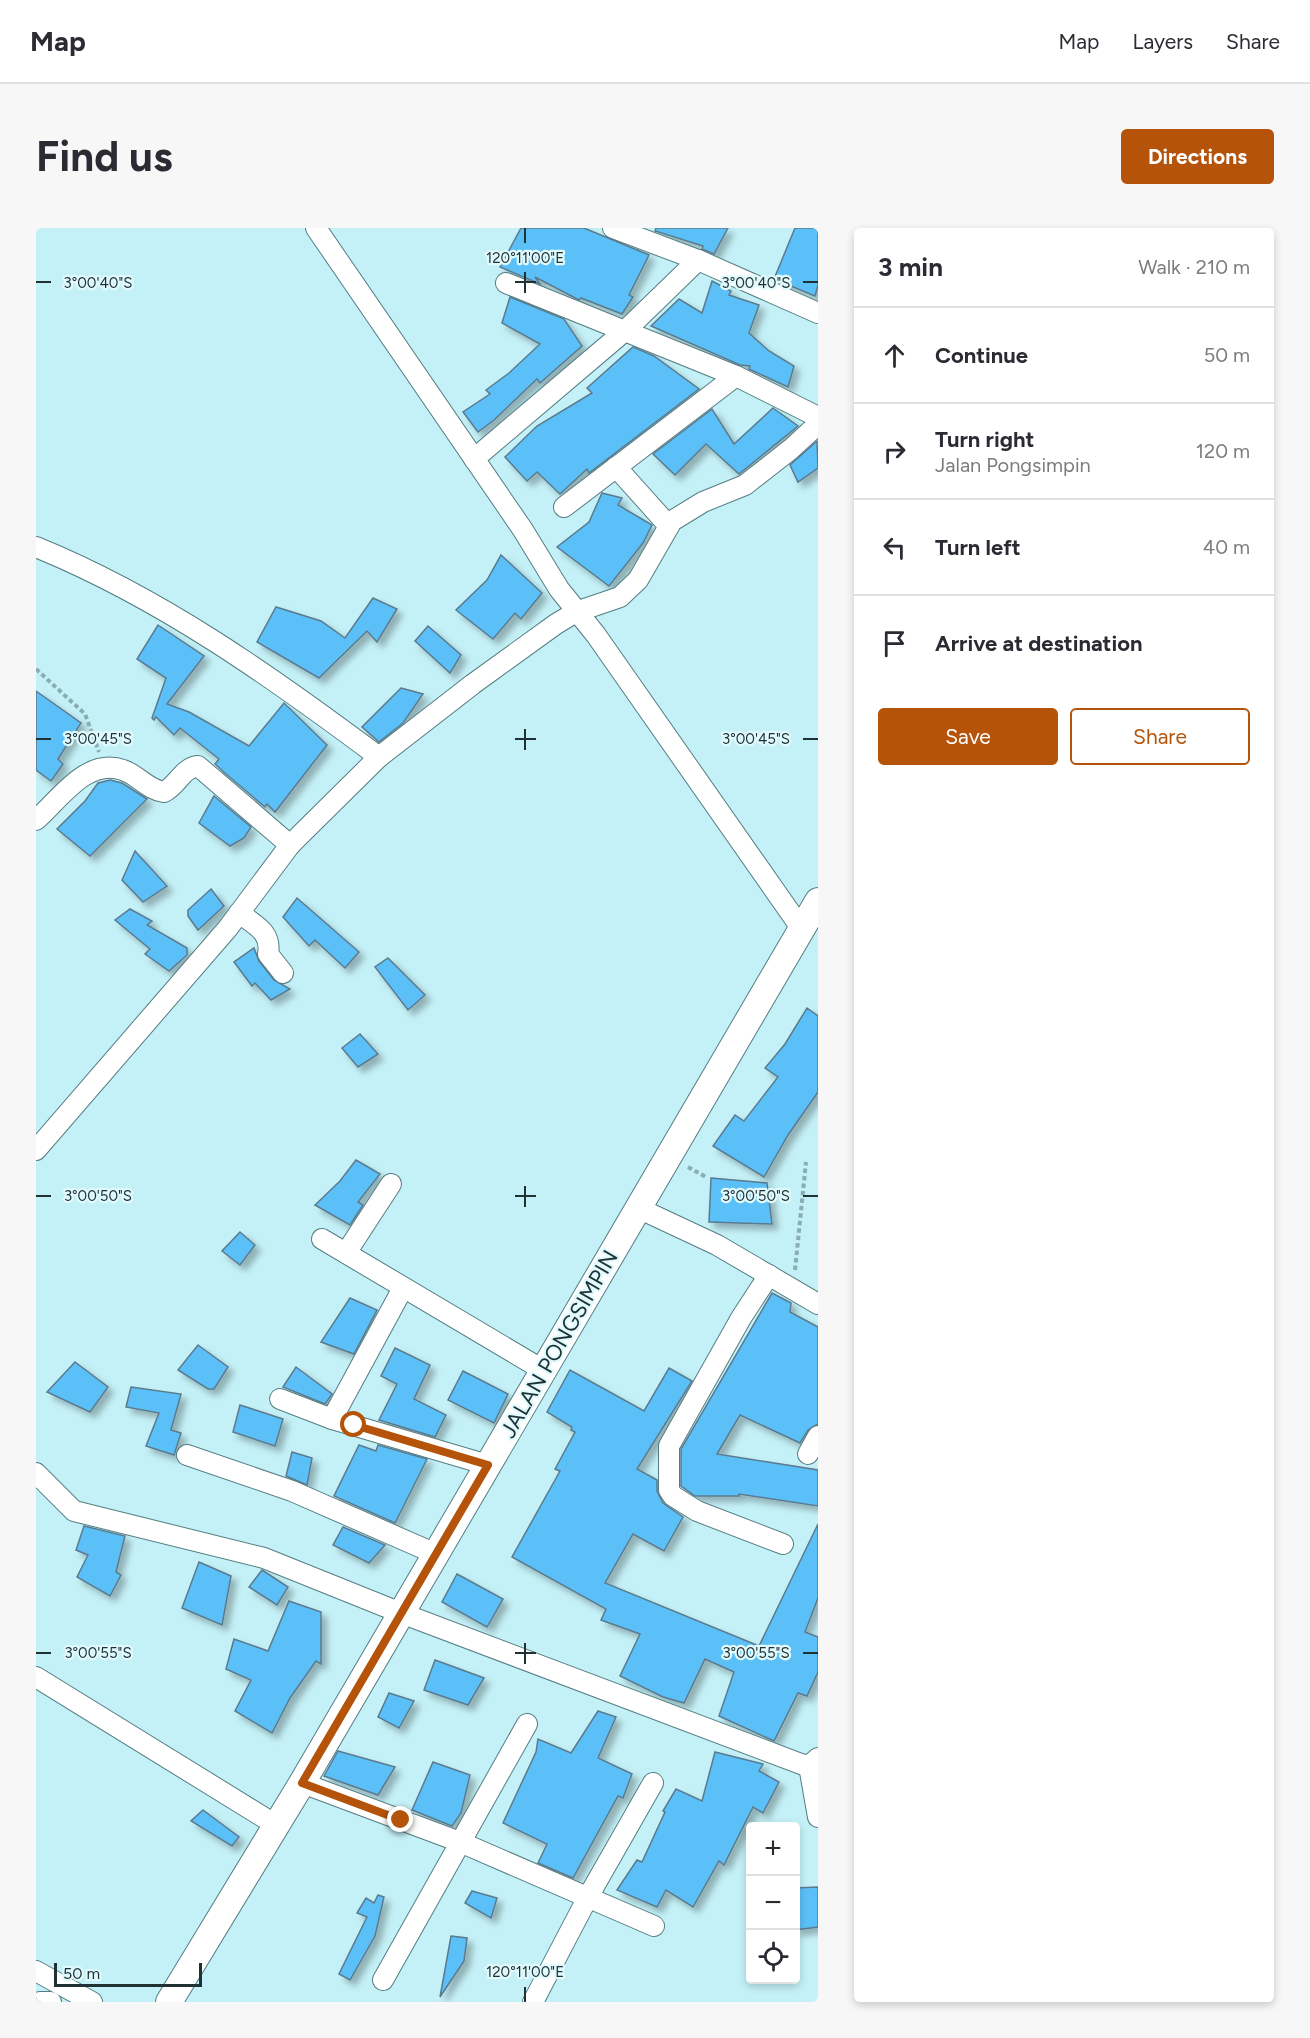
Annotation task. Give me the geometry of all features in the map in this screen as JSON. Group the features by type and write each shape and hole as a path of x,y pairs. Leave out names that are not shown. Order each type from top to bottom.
{"main road":[{"name":"JALAN PONGSIMPIN","path":"169,2002 302,1783 818,901"}],"street":[{"path":"316,228 576,612 596,635 801,928"},
{"path":"625,230 818,313"},
{"path":"474,459 627,329 698,260"},
{"path":"506,283 627,329 736,376 818,417"},
{"path":"564,507 736,376"},
{"path":"36,1149 239,913 290,845 379,757 473,684 576,612 620,597 638,580 668,525 703,502 744,485 791,449 818,424"},
{"path":"616,467 668,525"},
{"path":"36,547 166,610 292,692 379,757"},
{"path":"36,820 82,776 104,767 124,770 155,790 164,792 177,782 188,768 198,766 290,845"},
{"path":"239,913 267,935 270,944 268,954 283,974"},
{"path":"346,1253 391,1184"},
{"path":"638,1208 717,1245 818,1304"},
{"path":"322,1239 543,1370"},
{"path":"769,1275 741,1318 669,1446 669,1490 673,1496 697,1511 783,1544"},
{"path":"332,1419 403,1288"},
{"path":"280,1399 332,1419 488,1465"},
{"path":"808,1454 818,1436"},
{"path":"187,1455 292,1491 436,1554"},
{"path":"36,1473 74,1511 257,1555 401,1613 813,1762 818,1817"},
{"path":"36,1677 276,1826"},
{"path":"383,1980 527,1724"},
{"path":"302,1783 460,1842 654,1926"},
{"path":"533,2002 588,1896 652,1783"},
{"path":"36,1971 92,2002"},
{"path":"40,2002 51,2002"}],"path":[{"path":"36,669 85,714 104,767"},
{"path":"793,1289 806,1162"}],"building":[{"path":"521,228 584,228 649,255 629,295 633,297 622,314 581,298 579,300 535,277 540,284 500,267"},
{"path":"656,228 728,228 714,254 702,249 703,246 655,231"},
{"path":"795,228 818,228 818,285 815,296 774,279"},
{"path":"712,281 731,291 729,295 759,305 749,333 769,351 794,366 788,387 749,369 750,366 740,365 651,326 679,299 702,313"},
{"path":"510,297 564,319 582,346 540,383 537,379 478,432 463,412 490,394 486,390 509,373 540,344 502,323"},
{"path":"633,347 654,356 699,389 589,473 587,469 560,494 537,472 527,481 505,457 537,426 592,393 587,388"},
{"path":"773,408 798,426 739,474 706,444 675,475 653,454 712,409 734,444"},
{"path":"817,441 818,468 798,482 790,465"},
{"path":"602,493 622,498 618,505 652,525 643,543 609,586 557,547 589,522"},
{"path":"501,555 542,593 521,619 515,613 493,639 456,610 487,580"},
{"path":"373,598 397,609 377,642 367,631 319,678 257,642 276,607 321,621 345,638"},
{"path":"158,625 204,656 167,704 189,712 249,746 284,703 327,745 275,812 267,804 265,807 226,774 215,764 219,759 180,728 174,735 156,717 154,720 152,718 166,678 137,659"},
{"path":"428,626 461,655 450,673 415,641"},
{"path":"401,688 423,694 403,723 379,742 362,727"},
{"path":"36,691 81,723 58,759 63,764 51,781 36,770"},
{"path":"110,780 122,783 147,799 90,856 57,829 85,801 98,783"},
{"path":"214,796 251,827 244,838 230,846 199,823"},
{"path":"135,851 167,886 143,902 122,880"},
{"path":"211,889 224,906 198,930 188,916 188,910"},
{"path":"297,898 359,952 345,968 315,940 309,946 283,917"},
{"path":"130,909 152,921 147,925 187,948 187,955 169,971 145,954 150,949 115,920"},
{"path":"254,948 259,961 274,980 290,989 271,1000 255,983 252,986 234,962"},
{"path":"388,958 425,995 408,1010 375,967"},
{"path":"807,1008 818,1016 818,1092 788,1135 764,1177 713,1146 735,1115 744,1121 778,1077 765,1068 785,1044"},
{"path":"360,1034 378,1054 358,1067 342,1048"},
{"path":"356,1160 380,1174 358,1202 363,1205 350,1225 315,1205 340,1181"},
{"path":"711,1178 767,1183 772,1224 709,1222"},
{"path":"240,1232 255,1245 240,1265 222,1251"},
{"path":"772,1293 791,1303 790,1312 818,1327 818,1424 808,1430 800,1443 740,1415 717,1454 818,1470 818,1506 739,1494 739,1496 695,1496 681,1486 681,1449"},
{"path":"350,1298 377,1310 354,1354 321,1342"},
{"path":"198,1345 228,1367 214,1389 208,1389 178,1370"},
{"path":"395,1348 430,1365 414,1399 446,1415 435,1437 379,1420 397,1384 381,1376"},
{"path":"75,1362 108,1387 90,1412 47,1392"},
{"path":"296,1367 332,1394 325,1404 283,1387"},
{"path":"669,1368 692,1381 637,1469 657,1480 657,1491 663,1503 683,1517 664,1551 633,1534 605,1583 759,1646 818,1524 818,1598 805,1632 818,1637 818,1672 807,1696 798,1693 774,1741 719,1716 734,1672 705,1659 684,1703 663,1697 620,1676 640,1634 601,1620 606,1609 512,1557 560,1471 555,1469 575,1432 571,1430 572,1427 547,1412 570,1370 644,1411"},
{"path":"463,1371 508,1394 494,1423 448,1400"},
{"path":"131,1387 181,1394 171,1430 181,1433 174,1455 146,1446 159,1413 126,1407"},
{"path":"240,1405 283,1419 275,1446 233,1432"},
{"path":"359,1445 376,1451 378,1445 427,1459 395,1523 334,1496"},
{"path":"292,1452 312,1458 307,1485 286,1476"},
{"path":"84,1526 125,1536 116,1572 121,1575 110,1596 77,1577 88,1555 76,1550"},
{"path":"343,1527 385,1545 369,1563 333,1545"},
{"path":"199,1562 231,1576 222,1625 182,1608"},
{"path":"262,1570 288,1587 277,1605 249,1587"},
{"path":"457,1574 503,1599 487,1627 442,1602"},
{"path":"289,1601 321,1612 321,1664 316,1661 290,1698 272,1733 235,1711 251,1680 226,1669 234,1639 268,1651"},
{"path":"435,1660 484,1678 468,1705 424,1690"},
{"path":"389,1693 414,1701 399,1728 378,1717"},
{"path":"598,1711 616,1717 598,1758 632,1774 623,1798 618,1796 573,1878 538,1863 547,1844 503,1823 536,1752 538,1739 571,1753"},
{"path":"338,1751 395,1767 378,1795 324,1776"},
{"path":"715,1752 763,1764 759,1771 779,1782 763,1813 753,1807 724,1865 719,1861 693,1907 666,1890 657,1907 617,1890 637,1860 642,1862 665,1812 663,1811 676,1789 702,1801"},
{"path":"433,1762 470,1775 461,1813 452,1826 412,1810"},
{"path":"203,1810 239,1837 232,1846 191,1821"},
{"path":"818,1887 818,1927 800,1929 800,1888"},
{"path":"472,1891 497,1898 491,1918 465,1903"},
{"path":"378,1895 384,1897 375,1936 350,1980 339,1974 367,1917 357,1913 366,1898 374,1903"},
{"path":"451,1936 467,1938 464,1961 440,1997"}],"route":[{"path":"354,1425 488,1465 302,1783 401,1820"}]}
